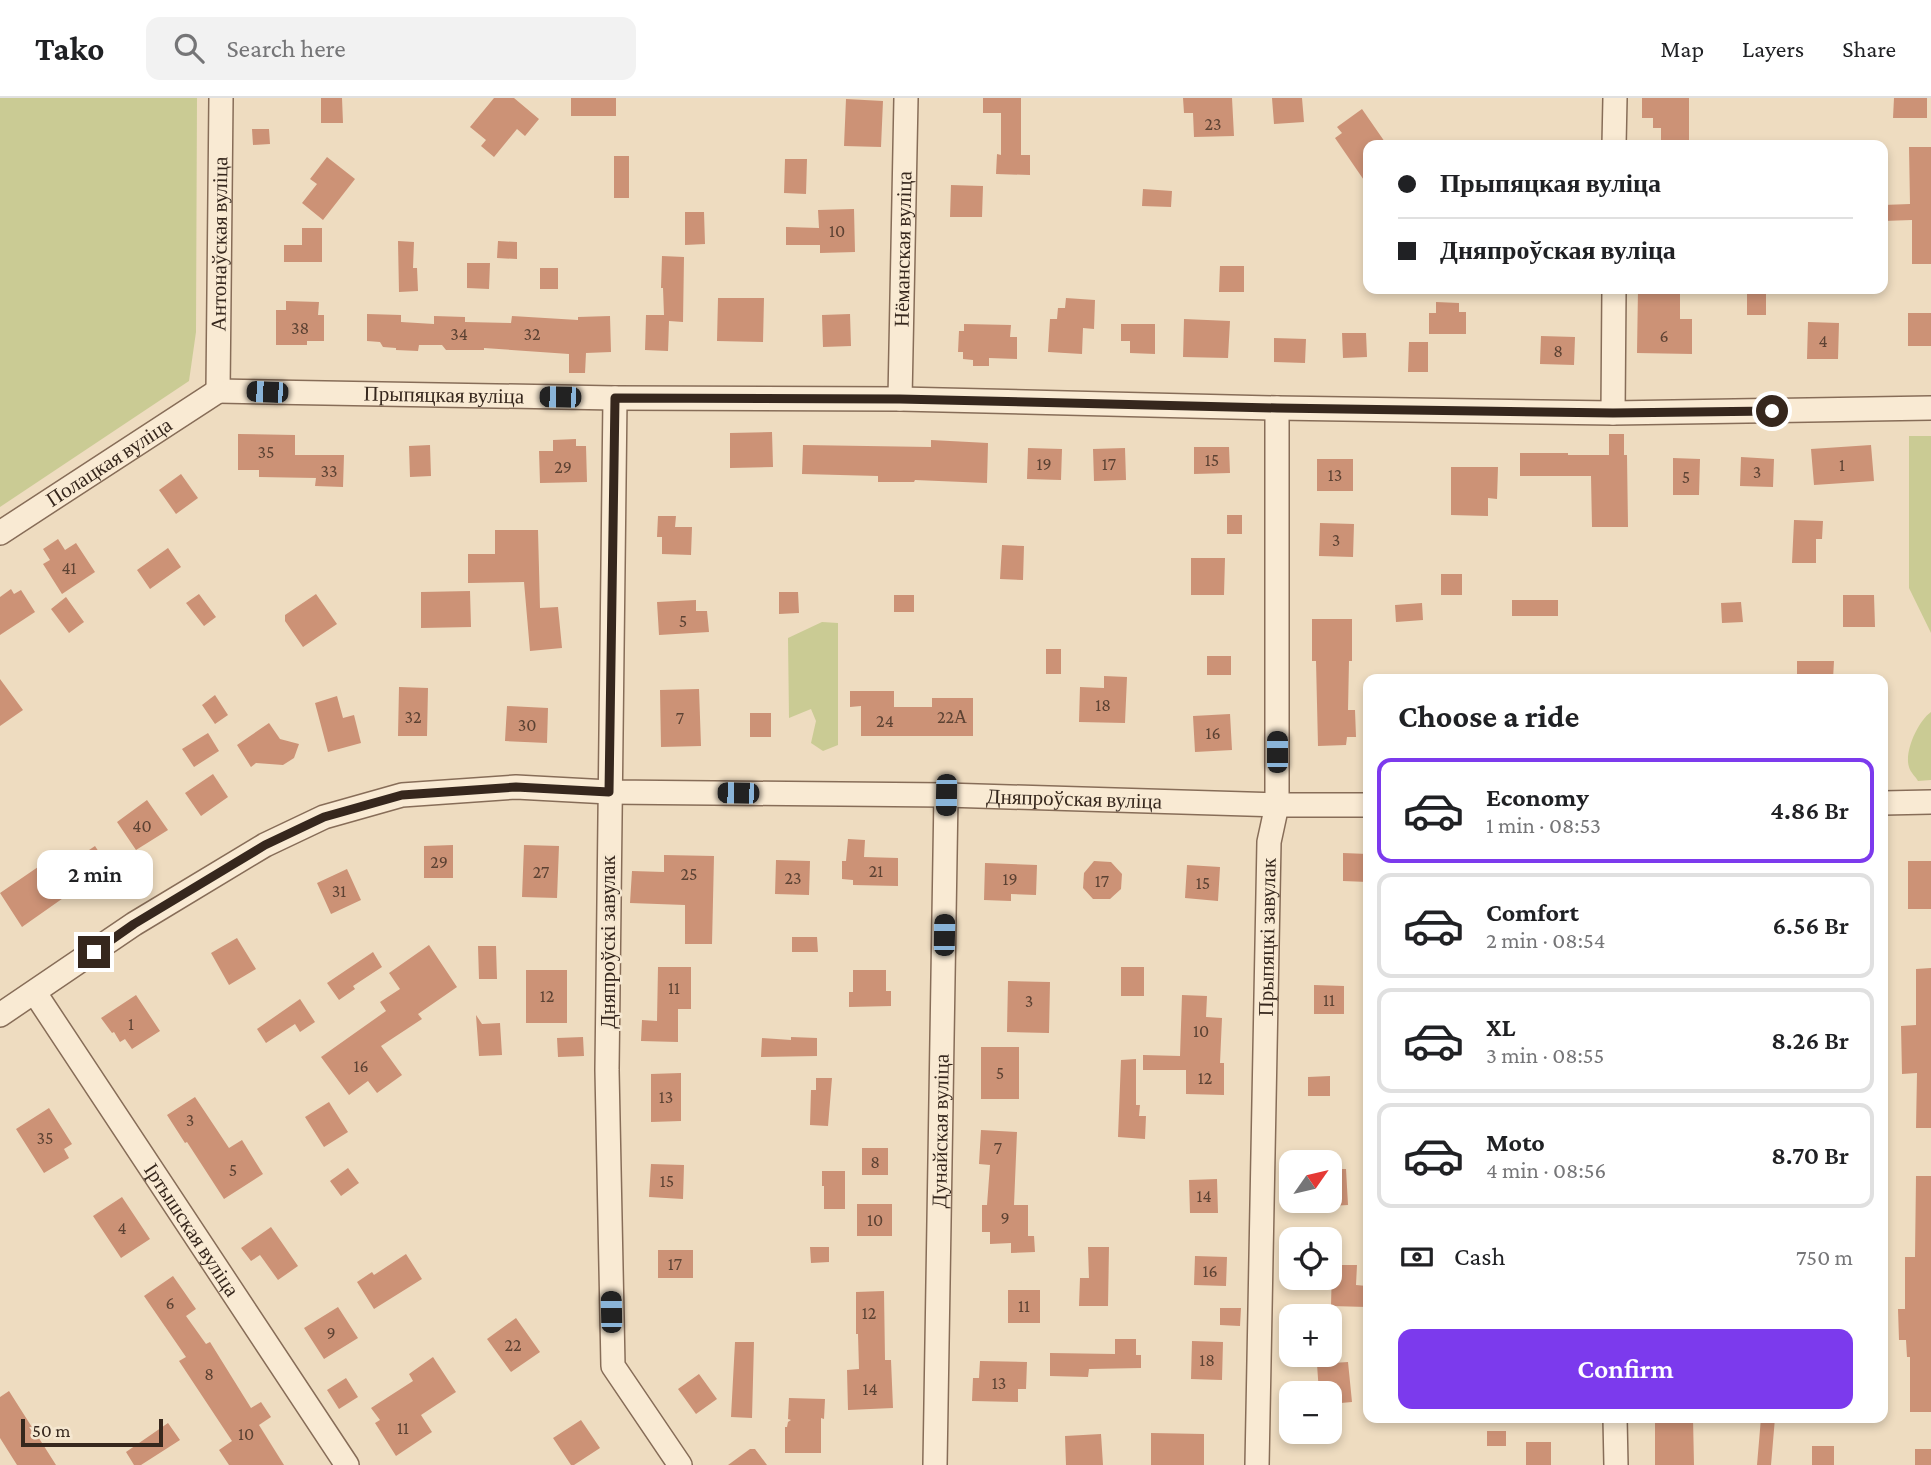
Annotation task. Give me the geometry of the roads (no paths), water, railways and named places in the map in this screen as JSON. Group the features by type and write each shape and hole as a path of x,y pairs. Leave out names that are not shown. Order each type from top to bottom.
{"street":[{"name":"Антонаўская вуліца","path":"218,391 222,98"},
{"name":"Нёманская вуліца","path":"900,399 906,98"},
{"path":"1614,140 1615,98"},
{"path":"1613,413 1614,294"},
{"name":"Прыпяцкая вуліца","path":"218,391 615,398 900,399 1613,413 1931,408"},
{"name":"Полацкая вуліца","path":"0,533 218,391"},
{"name":"Дняпроўскі завулак","path":"615,398 607,1070 612,1366 680,1465"},
{"name":"Прыпяцкі завулак","path":"1258,1465 1269,842 1277,805 1277,408"},
{"name":"Дняпроўская вуліца","path":"0,1015 134,924 265,845 324,817 402,795 516,787 609,792 946,795 1363,805"},
{"name":"Дунайская вуліца","path":"935,1465 946,795"},
{"path":"1888,803 1931,802"},
{"name":"Іртышская вуліца","path":"35,993 347,1465"},
{"path":"1615,1423 1616,1465"}]}
